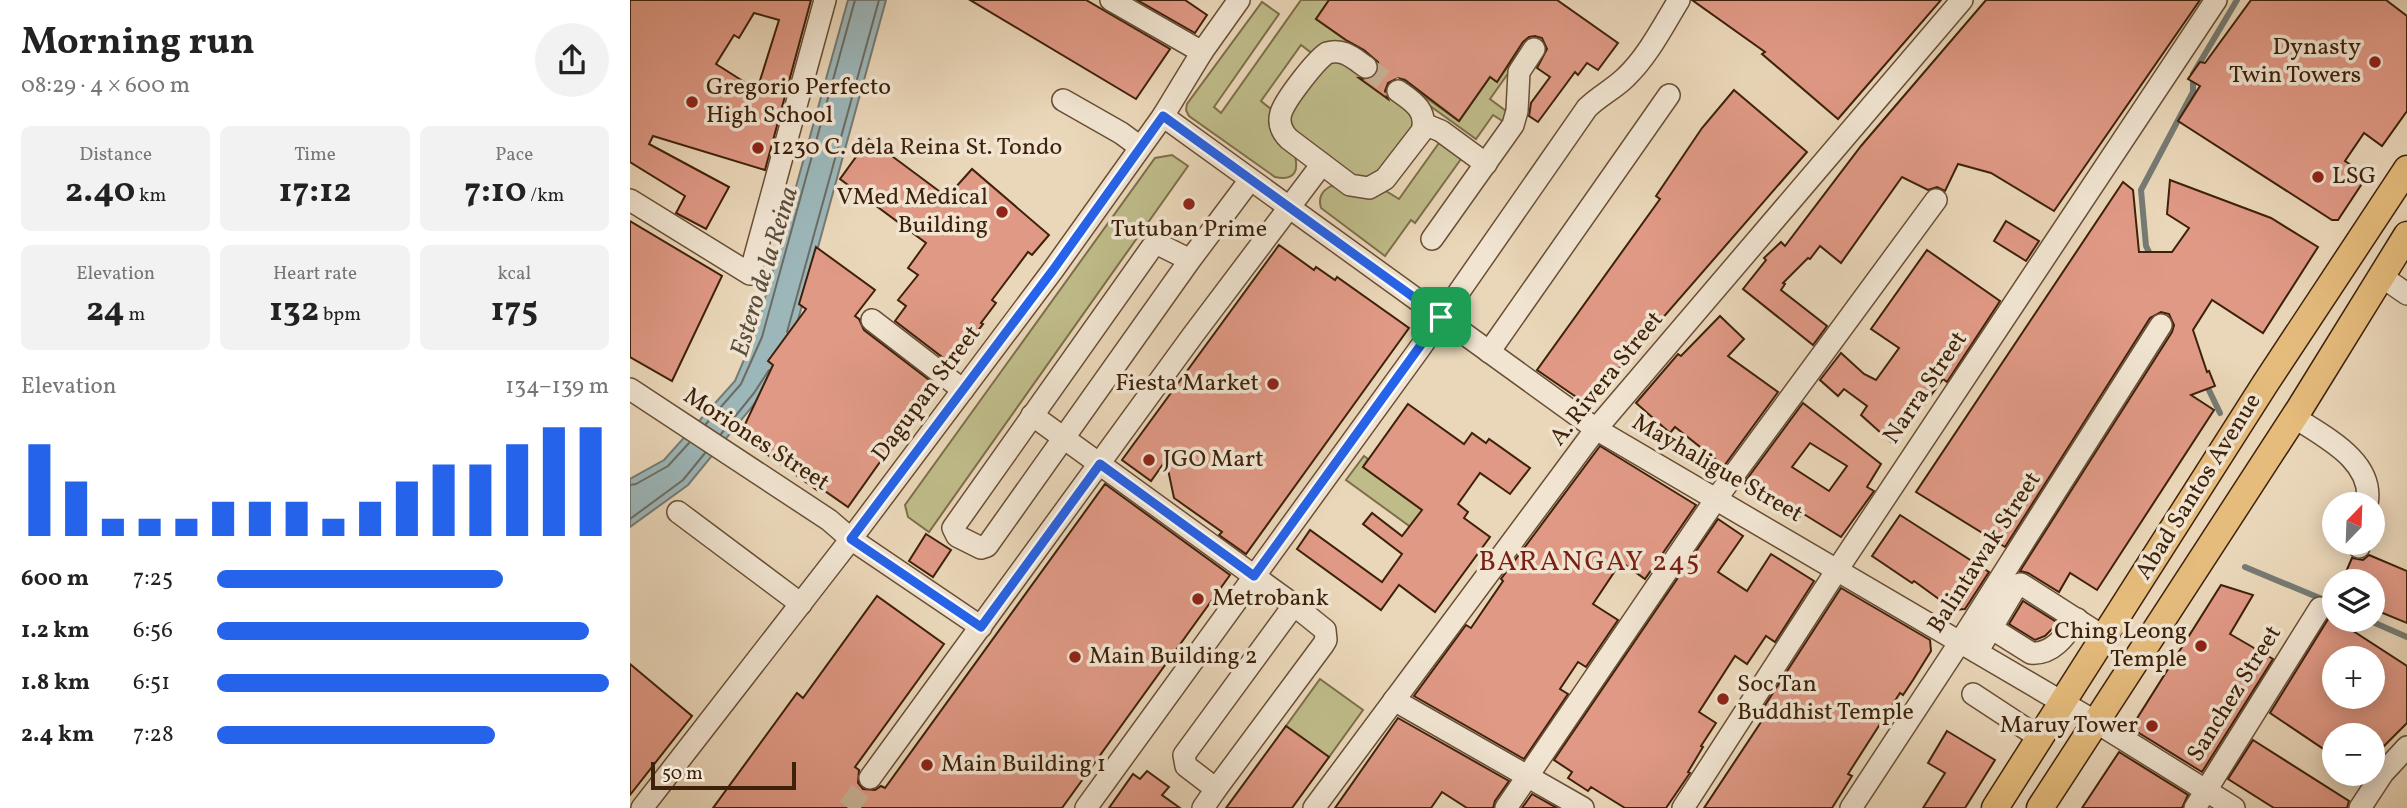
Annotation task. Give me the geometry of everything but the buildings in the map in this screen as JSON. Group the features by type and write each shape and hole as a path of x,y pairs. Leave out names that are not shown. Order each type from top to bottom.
{"main road":[{"name":"Abad Santos Avenue","path":"1995,808 2264,384 2407,169"},
{"name":"Abad Santos Avenue","path":"2040,808 2294,417 2407,235"}],"street":[{"path":"630,200 750,274 825,0"},
{"path":"1111,0 1202,52"},
{"name":"Dagupan Street","path":"642,808 851,539 1053,270 1163,116 1202,52 1239,0"},
{"path":"1086,808 1441,317 1587,108 1624,79 1642,59 1679,0"},
{"name":"A. Rivera Street","path":"1314,808 1596,429 1962,0"},
{"name":"Narra Street","path":"1683,808 1837,570 2216,0"},
{"path":"1432,239 1513,125 1517,111 1520,72 1534,49"},
{"path":"1366,68 1344,52 1327,53 1282,110 1280,123 1285,134 1356,187 1375,187 1385,179 1424,124 1419,106 1398,90"},
{"path":"1489,352 1669,95"},
{"path":"1063,100 1140,147"},
{"name":"Mayhaligue Street","path":"1163,116 1596,429 2096,722 2200,800 2234,808"},
{"path":"1424,124 1441,131 1486,164"},
{"path":"870,778 1259,246 1322,164"},
{"path":"1190,260 1160,245 1152,247 953,528 957,536 981,548 987,545 1250,180"},
{"path":"1506,808 1716,499 1936,200"},
{"path":"2381,276 2407,294"},
{"path":"872,320 963,390"},
{"name":"Balintawak Street","path":"1851,808 1968,647 2161,325"},
{"name":"Moriones Street","path":"630,389 829,520 851,539 981,627"},
{"path":"1032,415 1323,627 1326,640 1203,808"},
{"path":"2294,417 2346,454 2362,470 2368,482 2368,492"},
{"path":"678,512 801,604"},
{"path":"1968,647 1991,628 2017,585 2021,584 2104,637"},
{"path":"1216,789 1186,766 1184,755 1294,605"},
{"name":"Sanchez Street","path":"2200,800 2320,608"},
{"path":"1991,628 2031,653 2038,654 2055,645 2077,619"},
{"path":"1973,694 2040,738"},
{"path":"1394,700 1583,808"},
{"path":"2362,807 2382,774 2407,747"}],"shaded area":[{"path":"1301,0 1329,0 1316,19 1372,59 1335,41 1320,47 1313,54 1301,45 1261,101 1274,112 1284,130 1296,164 1294,173 1288,177 1275,177 1189,116 1186,110 1187,104 1262,2 1279,14 1214,107 1221,113"},
{"path":"1521,49 1524,51 1490,99 1510,114 1504,122 1493,115 1476,139 1401,85 1404,82 1459,121 1490,77 1497,81"},
{"path":"1330,60 1348,63 1411,110 1415,123 1379,175 1361,181 1290,129 1291,109"},
{"path":"1439,143 1461,159 1415,223 1411,220 1385,256 1321,208 1322,195 1331,186 1379,194 1386,191 1399,199"},
{"path":"1172,155 1188,166 929,532 908,517 905,505 1155,158"},
{"path":"1364,456 1368,459 1363,467 1479,551 1467,568 1346,480"},
{"path":"1320,679 1363,710 1329,757 1286,726"}],"water":[{"path":"848,0 886,0 790,349 760,397 688,485 630,527 630,479 664,460 735,381 755,334"}],"waterway":[{"path":"2152,258 2146,246 2141,190 2193,92 2193,74 2237,0"},
{"path":"2206,384 2220,413"},
{"path":"2245,567 2322,599"},
{"path":"2385,627 2407,637"}],"tunnel":[{"path":"1366,67 1398,91"},
{"path":"848,808 870,778"}],"place":[{"name":"Dynasty Twin Towers","path":"2375,62"},
{"name":"Gregorio Perfecto High School","path":"692,102"},
{"name":"1230 C. dela Reina St. Tondo","path":"758,148"},
{"name":"LSG","path":"2318,177"},
{"name":"Tutuban Prime","path":"1189,204"},
{"name":"VMed Medical Building","path":"1002,212"},
{"name":"Fiesta Market","path":"1273,384"},
{"name":"JGO Mart","path":"1149,460"},
{"name":"Metrobank","path":"1198,599"},
{"name":"Ching Leong Temple","path":"2201,646"},
{"name":"Main Building 2","path":"1075,657"},
{"name":"Soc Tan Buddhist Temple","path":"1723,699"},
{"name":"Maruy Tower","path":"2152,726"},
{"name":"Main Building 1","path":"927,765"}],"district":[{"name":"BARANGAY 245","path":"1590,562"}],"route":[{"path":"1163,116 1441,317 1254,576 1100,464 981,627 851,539 1053,270 1163,116"}],"water label":[{"name":"Estero de la Reina","path":"765,272"}]}
